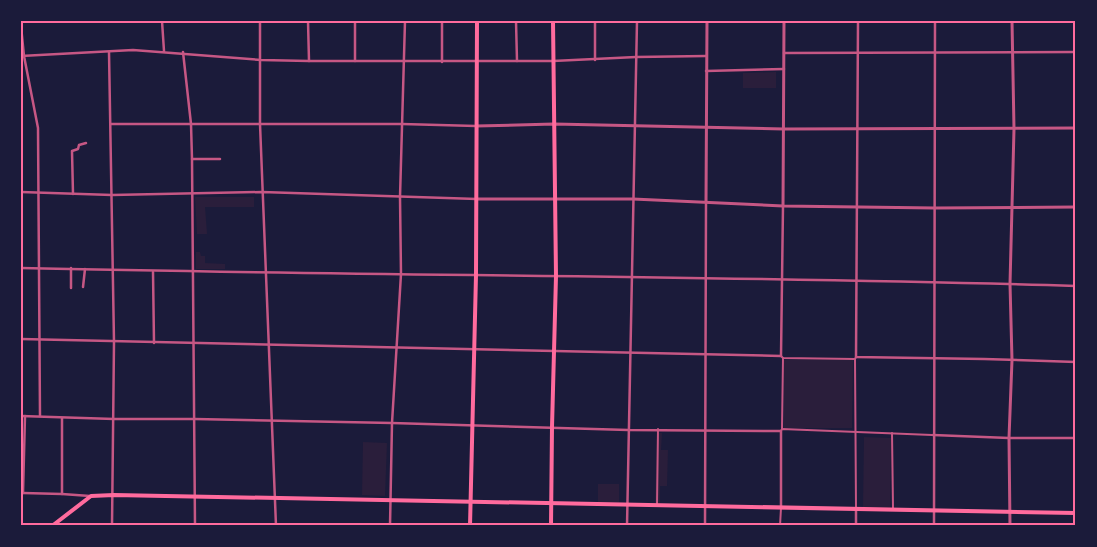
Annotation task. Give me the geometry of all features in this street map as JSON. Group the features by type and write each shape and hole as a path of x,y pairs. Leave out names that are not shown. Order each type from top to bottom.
{"main road":[{"path":"470,526 476,275 477,21"},
{"path":"551,526 556,276 553,21"},
{"path":"52,526 91,496 114,495 1076,514"}],"street":[{"path":"162,21 164,51"},
{"path":"260,21 262,192 276,526"},
{"path":"308,21 309,61"},
{"path":"355,21 356,61"},
{"path":"390,526 392,423 401,274 400,197 405,21"},
{"path":"442,21 442,62"},
{"path":"516,21 517,61"},
{"path":"595,21 595,60"},
{"path":"627,526 637,21"},
{"path":"705,526 707,21"},
{"path":"780,526 784,21"},
{"path":"856,526 858,21"},
{"path":"934,21 934,526"},
{"path":"1010,526 1009,438 1012,360 1010,284 1014,129 1012,21"},
{"path":"21,26 23,56 38,128 40,416"},
{"path":"23,56 133,50 183,52 261,60 477,62 706,56"},
{"path":"109,52 114,342 114,495 112,526"},
{"path":"183,52 191,124 192,159 195,526"},
{"path":"784,53 935,54 1076,52"},
{"path":"706,71 784,69"},
{"path":"111,124 402,124 476,126 554,124 784,129 1076,128"},
{"path":"73,194 72,151 78,149 78,145 86,143"},
{"path":"192,159 220,159"},
{"path":"21,192 112,195 262,192 477,199 634,200 783,206 1076,207"},
{"path":"21,268 71,268 153,272 631,276 1076,286"},
{"path":"71,268 71,288"},
{"path":"83,287 85,269"},
{"path":"153,272 154,342"},
{"path":"21,339 1076,362"},
{"path":"21,416 114,419 273,420 628,430 781,430 1009,438 1076,438"},
{"path":"26,416 22,493 91,496"},
{"path":"62,418 62,494"},
{"path":"657,507 658,429"},
{"path":"892,433 892,510"}],"shaded area":[{"path":"776,72 776,88 743,88 743,73"},
{"path":"195,197 254,197 254,207 205,207 207,234 197,234"},
{"path":"196,252 200,252 201,256 205,256 205,263 225,264 225,269 196,269"},
{"path":"784,360 853,360 852,428 784,428"},
{"path":"657,433 662,433 661,450 668,450 667,486 660,486 660,503 655,503"},
{"path":"864,437 891,438 890,509 863,508"},
{"path":"363,442 387,443 385,496 362,495"},
{"path":"598,484 619,484 619,502 598,502"}]}
